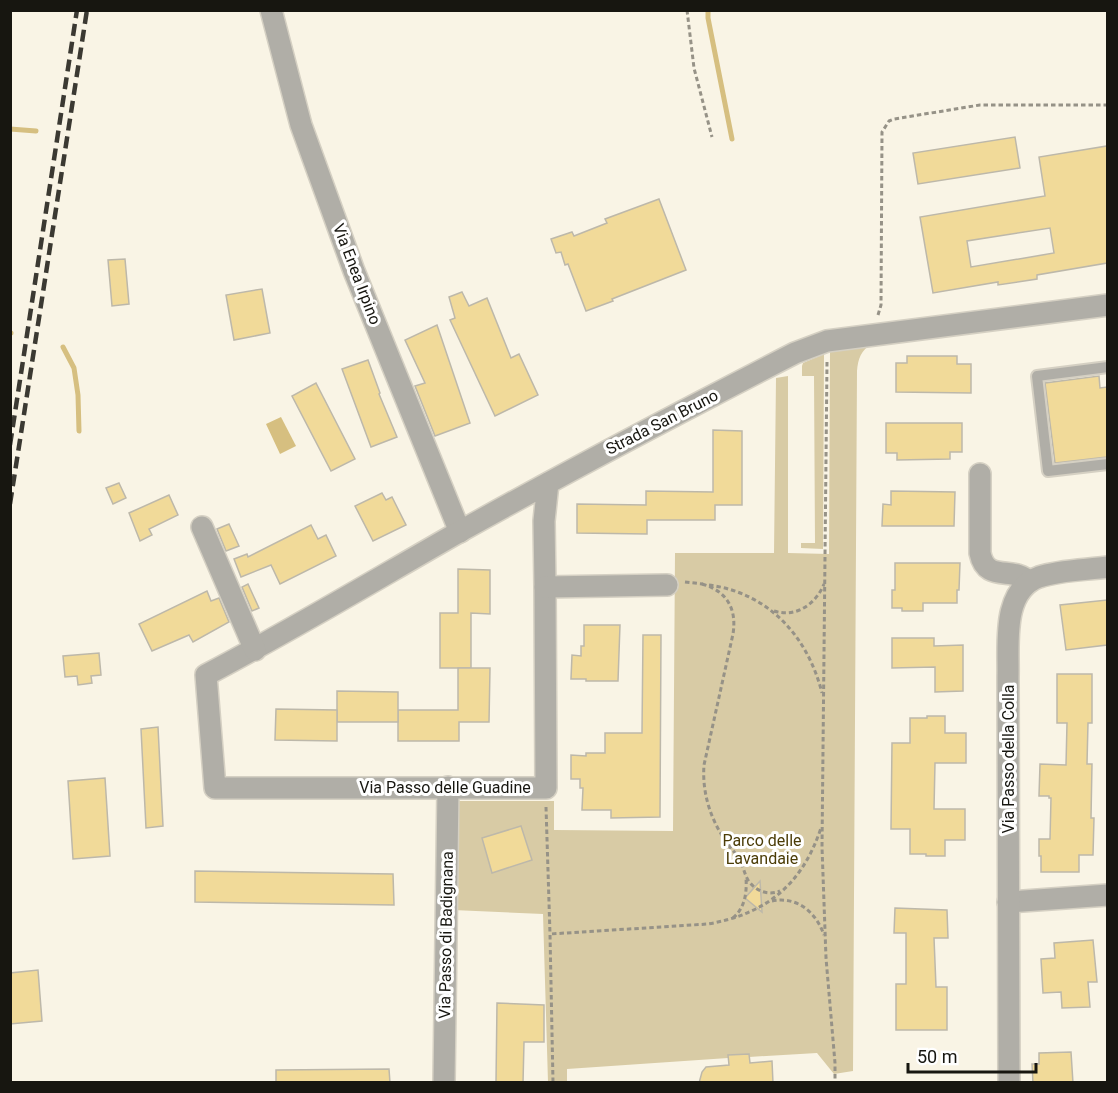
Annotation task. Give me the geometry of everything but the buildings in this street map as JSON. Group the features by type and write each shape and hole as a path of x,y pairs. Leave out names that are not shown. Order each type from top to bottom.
{"street":[{"name":"Via Enea Irpino","path":"271,10 301,125 354,271 459,532"},
{"name":"Strada San Bruno","path":"215,788 206,675 255,650 459,532 597,456 785,358 827,341 1107,305"},
{"path":"980,474 980,553 985,566 993,571 1022,576 1029,582 1049,574 1107,567"},
{"name":"Via Passo delle Guadine","path":"215,788 546,788 544,521 548,483"},
{"path":"202,527 255,650"},
{"name":"Via Passo della Colla","path":"1009,1083 1010,622 1015,599 1020,590 1029,582"},
{"path":"545,587 667,585"},
{"name":"Via Passo di Badignana","path":"444,1083 448,787"},
{"path":"1008,902 1107,895"}],"lane":[{"path":"1107,367 1037,376 1048,471 1107,464"}],"path":[{"path":"687,10 694,68 712,137"},
{"path":"875,318 879,315 881,305 882,132 889,121 980,105 1107,105"},
{"path":"827,341 822,817 825,940 835,1083"},
{"path":"667,585 670,582 712,585 737,592 780,613 790,613 814,601 824,585 825,577"},
{"path":"702,584 724,596 733,612 735,626 705,758 706,795 714,821 723,838 740,859 752,885 760,891 771,894 784,888"},
{"path":"770,609 786,623 805,648 818,676 824,701"},
{"path":"546,788 553,1083"},
{"path":"767,903 802,868 821,828 822,817"},
{"path":"729,920 736,916 743,903 747,886 745,871"},
{"path":"550,934 697,925 729,920 775,900 783,900 804,907 815,917 825,940"}],"green space":[{"name":"Parco delle Lavandaie","path":"872,344 861,355 857,371 853,1071 834,1074 817,1053 749,1057 748,1054 729,1055 728,1058 567,1069 567,1082 548,1082 543,914 453,910 452,801 554,801 554,830 673,831 675,553 774,553 776,378 788,376 788,553 829,554 830,352"},
{"path":"824,354 823,549 801,548 801,543 815,543 814,376 802,376 802,366 803,363"}],"shaded area":[{"path":"281,417 296,446 280,454 266,424"}],"waterway":[{"path":"708,10 732,139"},
{"path":"10,129 36,131"},
{"path":"63,347 74,368 78,395 79,431"}],"railway":[{"path":"10,445 77,10"},
{"path":"10,504 87,10"}]}
